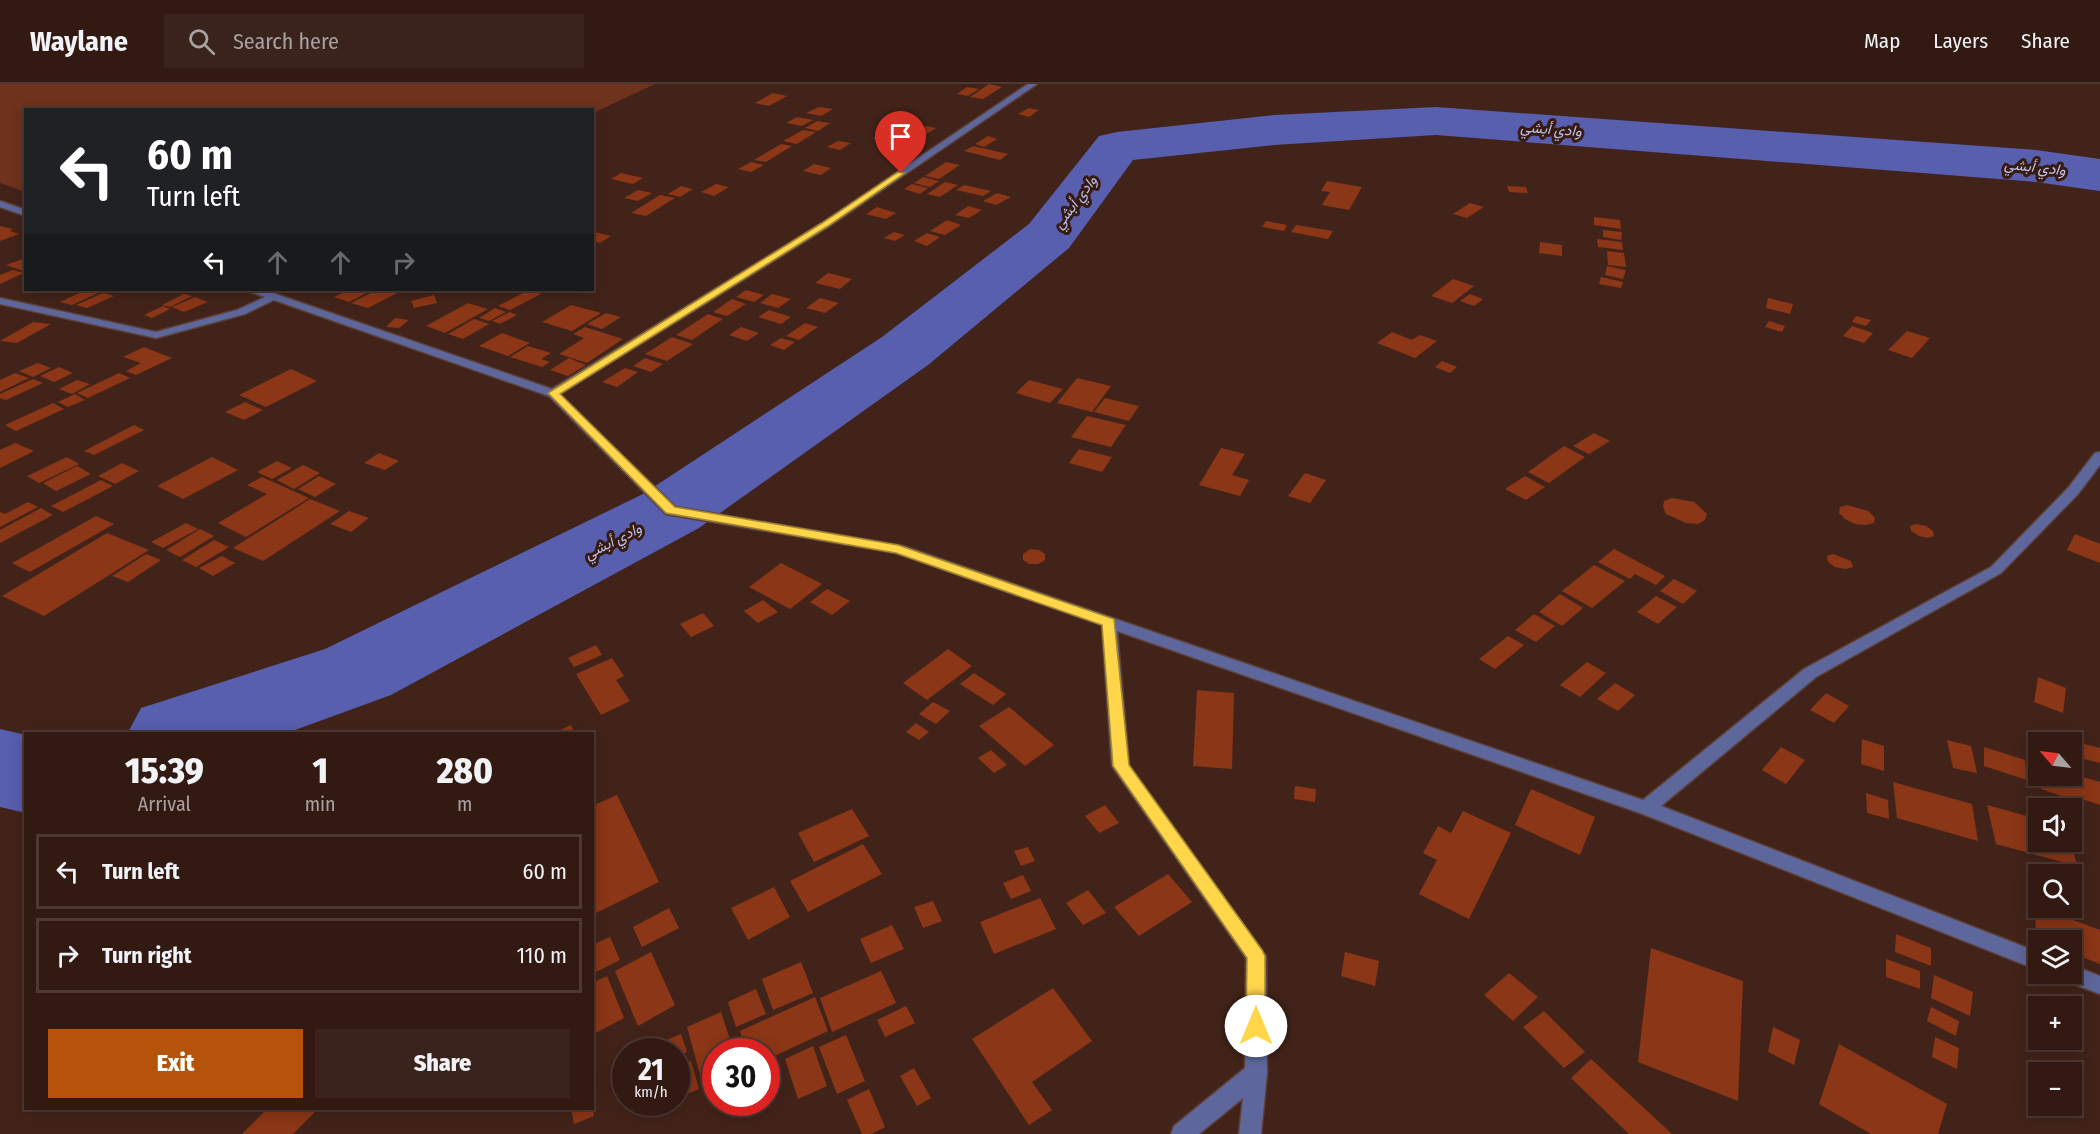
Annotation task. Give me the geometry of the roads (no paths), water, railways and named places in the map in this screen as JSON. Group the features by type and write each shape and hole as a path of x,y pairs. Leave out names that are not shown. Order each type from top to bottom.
{"street":[{"path":"553,393 825,225 1033,84"},
{"path":"0,204 24,212"},
{"path":"258,291 553,393 671,511 898,549 1646,808 2028,957"},
{"path":"0,300 156,335 241,312 274,296"},
{"path":"1646,808 1810,673 1996,570 2073,492 2100,456"},
{"path":"1109,622 1121,766 1256,956 1256,1073 1250,1134"},
{"path":"2082,978 2100,985"},
{"path":"1182,1134 1256,1073"}],"waterway":[{"name":"وادي أبشي","path":"181,732 358,672 671,511 905,351 1049,236 1117,147 1274,130 1436,121 2036,166 2100,175"},
{"name":"وادي أبشي","path":"0,768 24,774"}]}
